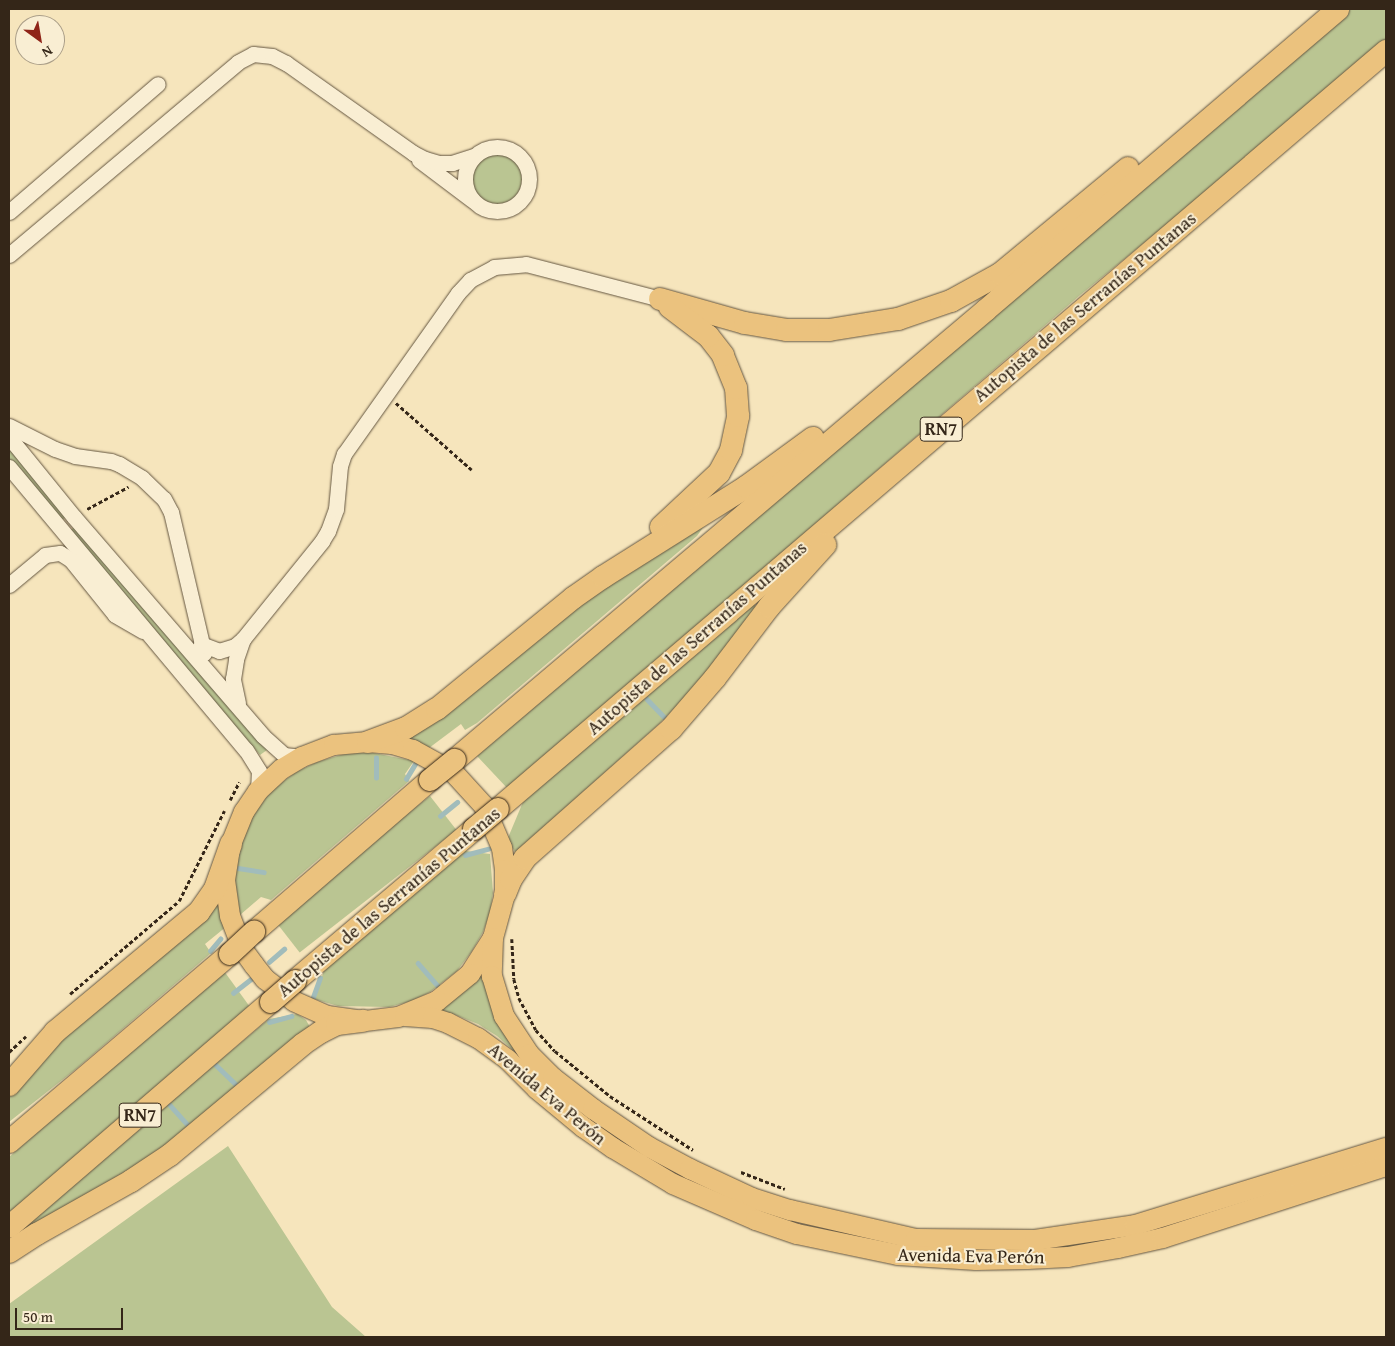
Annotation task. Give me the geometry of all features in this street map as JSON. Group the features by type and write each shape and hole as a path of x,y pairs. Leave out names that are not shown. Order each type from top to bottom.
{"highway":[{"path":"660,299 745,323 787,330 808,331 847,329 881,323 916,314 951,301 1011,266 1232,80 1335,11"},
{"path":"9,1142 230,954 430,780 986,310 1335,11"},
{"name":"Autopista de las Serranías Puntanas","path":"9,1227 1386,50"},
{"path":"603,577 711,483 726,462 737,429 736,388 723,355 708,336 660,299"},
{"path":"368,742 406,728 437,709 574,598 603,577 780,463 899,370 986,310"},
{"path":"505,894 511,879 525,858 671,729 714,678 769,607 816,554 852,518 973,412 1042,343"},
{"path":"9,1085 55,1032 200,912 215,888 231,844"},
{"path":"9,1252 163,1160 321,1032 337,1024 363,1021"}],"main road":[{"path":"368,742 392,744 413,750 453,772 470,788 484,806 499,839 505,870 505,894 502,936 470,974 437,1001 398,1017 363,1021 327,1016 294,1002 265,979 243,950 230,916 225,880 231,844 244,812 258,791 282,769 302,757 334,745 368,742"},
{"name":"Avenida Eva Perón","path":"502,936 491,958 496,990 504,1016 529,1054 554,1078 593,1109 674,1160 752,1198 790,1210 897,1236 916,1239 1035,1240 1110,1230 1135,1225 1228,1198 1386,1148"},
{"name":"Avenida Eva Perón","path":"398,1017 418,1016 433,1018 462,1029 478,1038 508,1060 553,1103 613,1148 673,1184 702,1198 797,1234 898,1255 976,1260 1027,1259 1068,1257 1118,1248 1163,1238 1386,1166"}],"street":[{"path":"9,255 238,62 253,54 272,56 286,63 413,153 437,175 473,201 491,211 512,208 527,193 530,183 526,163 511,149 492,147 458,162 446,164 434,162 413,153"},
{"path":"9,212 158,84"},
{"path":"473,201 467,192 465,178 468,164 474,156"},
{"path":"202,644 213,650 224,651 244,639 328,531 336,509 341,460 464,286 477,275 494,267 517,264 537,266 660,299"},
{"path":"9,426 55,450 75,456 118,464 142,478 164,499 171,512 208,672"},
{"path":"9,437 74,517 263,736 284,755 302,757"},
{"path":"9,467 150,634 255,763 260,779 258,791"},
{"path":"9,585 45,555 60,553 71,560 115,615 150,634"},
{"path":"239,706 233,679 236,659 244,639"}],"path":[{"path":"386,395 472,470"},
{"path":"85,509 135,483"},
{"path":"64,999 179,901 239,782"},
{"path":"502,936 511,954 519,998 536,1030 555,1052 610,1096 698,1152"},
{"path":"9,1052 30,1032"},
{"path":"733,1170 790,1191"}],"green space":[{"path":"1351,9 1386,9 1386,40 1249,157 1079,296 508,789 477,756"},
{"path":"492,154 502,154 515,161 522,174 522,184 515,197 502,204 492,204 483,200 476,193 472,184 472,174 476,165 483,158"},
{"path":"9,446 66,517 60,522 9,459"},
{"path":"709,519 697,536 477,723 465,730 461,724 425,751 404,736 562,612"},
{"path":"75,527 267,750 260,755 70,530"},
{"path":"754,601 756,611 702,680 659,724 544,827 518,856 507,840 523,802"},
{"path":"369,752 414,761 405,774 409,781 271,900 261,897 240,915 235,880 238,853 254,813 273,789 296,772 317,762 344,754"},
{"path":"430,796 456,830 300,952 273,919"},
{"path":"462,845 466,851 490,854 493,893 490,913 483,932 457,971 430,992 412,1001 389,1007 338,1006 314,999 325,968"},
{"path":"219,885 227,926 205,944 211,953 76,1069 9,1122 9,1091"},
{"path":"489,954 493,991 510,1031 522,1049 579,1101 630,1136 691,1173 741,1196 775,1209 893,1239 920,1242 1032,1245 1066,1242 1160,1224 1386,1152 1386,1158 1163,1228 1068,1247 1033,1249 924,1248 859,1236 788,1219 760,1209 669,1168 580,1110 497,1036 478,1024 453,1014 431,1010 477,968"},
{"path":"224,971 250,1007 9,1213 9,1157"},
{"path":"297,1014 306,1020 310,1027 167,1147 9,1241 9,1237 269,1019"},
{"path":"228,1146 332,1307 366,1337 9,1337 9,1304"}],"waterway":[{"path":"647,699 666,719"},
{"path":"376,758 376,778"},
{"path":"406,779 415,764"},
{"path":"440,816 457,802"},
{"path":"465,855 488,849"},
{"path":"238,868 264,872"},
{"path":"210,951 220,939"},
{"path":"269,962 284,949"},
{"path":"418,963 439,987"},
{"path":"313,997 320,978"},
{"path":"233,993 251,979"},
{"path":"269,1022 291,1016"},
{"path":"216,1065 239,1087"},
{"path":"170,1105 190,1127"}]}
